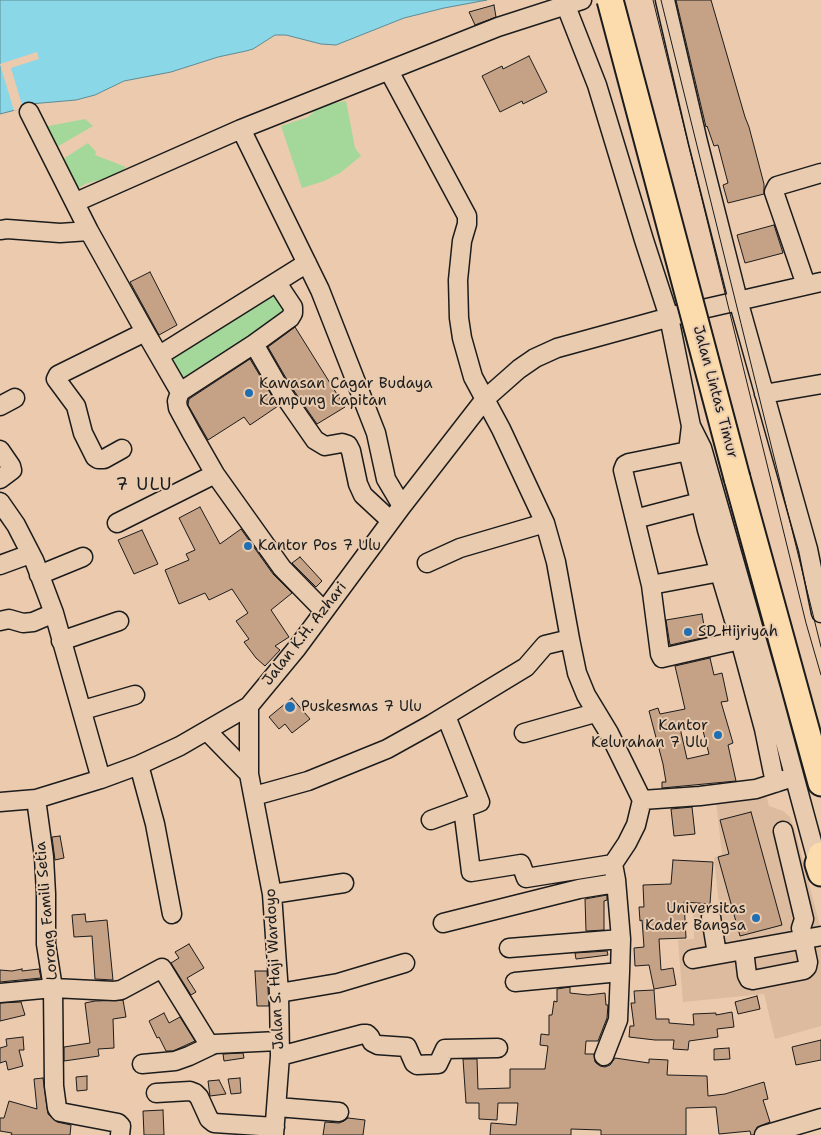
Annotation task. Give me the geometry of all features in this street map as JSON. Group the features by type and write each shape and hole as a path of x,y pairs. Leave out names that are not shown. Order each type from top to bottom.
{"highway":[{"name":"Jalan Lintas Timur","path":"610,0 744,476 821,724"},
{"name":"Jalan Lintas Timur","path":"624,0 821,783"}],"street":[{"path":"665,0 698,142 738,300 764,394 814,547 821,613"},
{"path":"76,202 241,129 498,27 574,3 597,85 669,317 692,426 700,502 740,640 764,729 776,783"},
{"path":"389,71 467,216 458,280 459,318 462,338 472,374 546,523 556,562 577,673 596,713 651,799"},
{"path":"30,112 89,231 180,392"},
{"path":"241,129 320,290 376,433 386,479 402,506"},
{"path":"813,284 774,192 777,186 821,173"},
{"path":"0,230 60,233 89,231"},
{"path":"160,355 306,263"},
{"path":"277,283 293,307 293,313 290,318 180,392 177,398 178,408 215,474 282,568 324,611"},
{"name":"Jalan K.H. Azhari","path":"0,802 36,799 101,780 139,765 206,731 249,706 297,648 402,506 485,400 534,358 557,348 669,317 813,284"},
{"path":"122,449 104,458 98,459 95,457 83,433 76,406 56,379 58,375 146,333"},
{"path":"254,344 281,391 315,440 325,446 342,443 348,444 358,484 363,495 391,521"},
{"path":"764,394 821,384"},
{"path":"0,450 12,470 0,479"},
{"path":"695,450 629,463 625,465 623,470 651,585 660,654 662,658 740,640"},
{"path":"695,450 795,776 820,864"},
{"path":"117,523 215,474"},
{"path":"0,502 16,525 54,613 83,710 101,780"},
{"path":"635,520 700,502"},
{"path":"428,563 460,548 546,523"},
{"path":"0,565 30,554"},
{"path":"39,575 83,557"},
{"path":"651,585 720,572"},
{"path":"0,621 9,618 23,623 35,621 54,613"},
{"path":"61,641 119,622"},
{"path":"254,796 308,782 387,749 446,716 526,667 545,645 570,639"},
{"path":"83,710 135,695"},
{"name":"Jalan S. Haji Wardoyo","path":"249,706 249,774 272,894 280,993 275,1131"},
{"path":"524,733 596,713"},
{"path":"430,820 480,802 446,716"},
{"path":"206,731 249,774"},
{"path":"139,765 155,824 172,914"},
{"path":"651,799 700,796 756,789 795,776"},
{"name":"Lorong Famili Setia","path":"36,799 44,857 46,944 53,988 117,991 162,968 210,1046"},
{"path":"604,1056 618,1020 620,939 613,864 651,799"},
{"path":"463,808 471,872 521,864 526,878 613,864"},
{"path":"744,950 747,975 754,980 804,970 808,962 802,939 801,928 804,919 783,831"},
{"path":"272,894 344,883"},
{"path":"442,923 616,883"},
{"path":"711,917 717,954"},
{"path":"693,959 821,936"},
{"path":"509,948 620,939"},
{"path":"280,993 338,983 404,963"},
{"path":"515,982 620,972"},
{"path":"0,993 53,988 54,1086 57,1108 60,1112 118,1123 121,1126 120,1135"},
{"path":"142,1064 175,1061 215,1044 279,1049 363,1034 370,1036 372,1042 378,1045 407,1047 414,1063 417,1065 438,1064 445,1049 498,1048"},
{"path":"156,1094 190,1091 199,1097 209,1119 214,1124 275,1131"},
{"path":"277,1107 339,1112"},
{"path":"764,1135 821,1118"}],"shaded area":[{"name":"Universitas Kader Bangsa","path":"766,795 769,806 783,811 790,817 821,930 821,1026 775,1039 764,994 683,1002 678,940 694,939 693,907 719,906 714,858 722,854 716,801"}],"green space":[{"path":"346,101 355,148 361,156 340,173 324,181 302,188 281,126 308,117 320,106"},
{"path":"85,119 93,126 57,147 43,127"},
{"path":"88,143 96,152 95,155 126,167 118,175 88,183 76,189 63,159"},
{"path":"274,291 288,312 185,383 168,359"}],"water":[{"path":"0,0 487,0 404,18 336,45 321,44 286,35 275,35 253,49 218,57 171,72 124,81 95,95 76,100 30,104 23,108 0,114"}],"pier":[{"path":"37,52 39,59 11,68 23,108 14,111 0,64"}],"building":[{"path":"676,0 711,0 749,127 764,184 764,194 728,203 723,185 728,183 718,145 714,146 706,127"},
{"path":"494,5 496,17 475,25 469,12"},
{"path":"529,56 547,92 523,104 522,101 500,112 482,76 502,66 503,69"},
{"path":"774,225 783,253 745,263 737,235"},
{"path":"150,272 177,325 159,335 130,282"},
{"path":"295,327 345,407 317,424 290,385 268,347"},
{"path":"250,359 278,406 250,425 244,417 208,440 188,405 189,399"},
{"path":"200,507 220,544 241,529 273,574 292,593 271,610 289,637 275,646 280,650 265,666 256,658 244,642 249,639 236,621 248,613 232,589 209,600 205,593 179,604 165,570 189,560 186,554 195,550 179,518"},
{"path":"142,530 158,564 134,574 118,540"},
{"path":"300,557 322,581 316,587 292,563"},
{"name":"SD Hijriyah","path":"702,614 706,637 670,645 666,620"},
{"path":"710,658 714,675 722,673 728,701 721,702 733,743 728,745 736,781 662,788 662,782 666,782 663,764 649,711 658,708 660,714 685,709 675,666","holes":["701,723 709,754 687,759 680,728"]},
{"name":"Puskesmas 7 Ulu","path":"292,698 310,719 292,733 285,724 279,729 269,717"},
{"path":"692,807 695,834 674,836 671,809"},
{"path":"751,812 782,925 740,936 718,857 729,854 720,820"},
{"path":"60,836 64,858 55,860 52,837"},
{"path":"673,860 713,862 710,904 684,902 686,938 659,939 661,970 673,968 676,985 654,989 649,965 635,966 634,948 644,947 639,907 644,907 643,885 671,884"},
{"path":"607,895 607,900 604,901 604,930 586,931 585,899"},
{"path":"85,914 86,922 107,920 113,980 95,979 92,936 74,937 72,915"},
{"path":"189,944 204,968 187,978 196,992 191,995 171,963 179,958 175,952"},
{"path":"607,951 608,955 576,959 575,953"},
{"path":"22,969 22,971 39,969 41,978 0,982 0,970 12,971"},
{"path":"255,971 267,971 269,1006 257,1006"},
{"path":"570,987 570,993 588,995 605,993 606,1005 608,1005 607,1018 598,1041 586,1041 585,1054 594,1054 595,1062 600,1066 610,1065 615,1058 649,1063 649,1059 668,1060 667,1075 707,1076 708,1096 725,1094 764,1082 768,1099 763,1100 770,1122 757,1127 754,1135 751,1135 750,1131 719,1134 716,1107 686,1108 686,1135 601,1135 601,1130 571,1129 571,1135 490,1135 491,1123 516,1125 518,1103 498,1103 497,1120 479,1119 479,1103 466,1103 463,1059 477,1059 478,1089 510,1088 510,1069 545,1069 548,1046 540,1045 541,1034 549,1035 549,1015 552,1015 554,1001 557,1002 557,989"},
{"path":"654,990 656,1019 669,1019 669,1023 694,1025 693,1014 716,1013 716,1015 732,1012 734,1027 717,1029 718,1037 689,1041 688,1050 673,1049 674,1040 629,1037 630,1026 634,1026 631,1003 635,1003 634,991"},
{"path":"757,996 760,1009 738,1014 735,1002"},
{"path":"123,1000 126,1017 113,1019 114,1048 98,1049 99,1056 64,1061 64,1047 90,1043 85,1003"},
{"path":"21,1002 25,1015 0,1021 0,1003"},
{"path":"164,1013 169,1023 180,1017 195,1041 173,1051 166,1051 149,1021"},
{"path":"23,1037 24,1050 19,1050 23,1066 8,1070 6,1061 0,1063 0,1048 7,1046 6,1039"},
{"path":"821,1040 821,1060 796,1065 792,1047"},
{"path":"729,1048 730,1059 714,1060 714,1049"},
{"path":"243,1053 244,1058 224,1061 223,1054"},
{"path":"87,1076 87,1090 77,1091 76,1077"},
{"path":"43,1078 48,1114 57,1122 71,1125 70,1135 11,1135 12,1133 0,1131 0,1118 4,1118 9,1101 37,1109 34,1079"},
{"path":"240,1078 241,1093 231,1094 228,1079"},
{"path":"219,1080 226,1094 210,1096 208,1081"},
{"path":"163,1110 164,1135 144,1135 143,1111"},
{"path":"348,1118 365,1120 363,1135 323,1135 325,1122 339,1123"}],"tram line":[{"path":"653,0 806,623 821,675"},
{"path":"661,0 821,647"}],"place":[{"name":"Kawasan Cagar Budaya Kampung Kapitan","path":"249,393"},
{"name":"Kantor Pos 7 Ulu","path":"248,546"},
{"name":"SD Hijriyah","path":"688,632"},
{"name":"Puskesmas 7 Ulu","path":"290,707"},
{"name":"Kantor Kelurahan 7 Ulu","path":"718,735"},
{"name":"Universitas Kader Bangsa","path":"756,918"}],"district":[{"name":"7 ULU","path":"144,485"}]}
